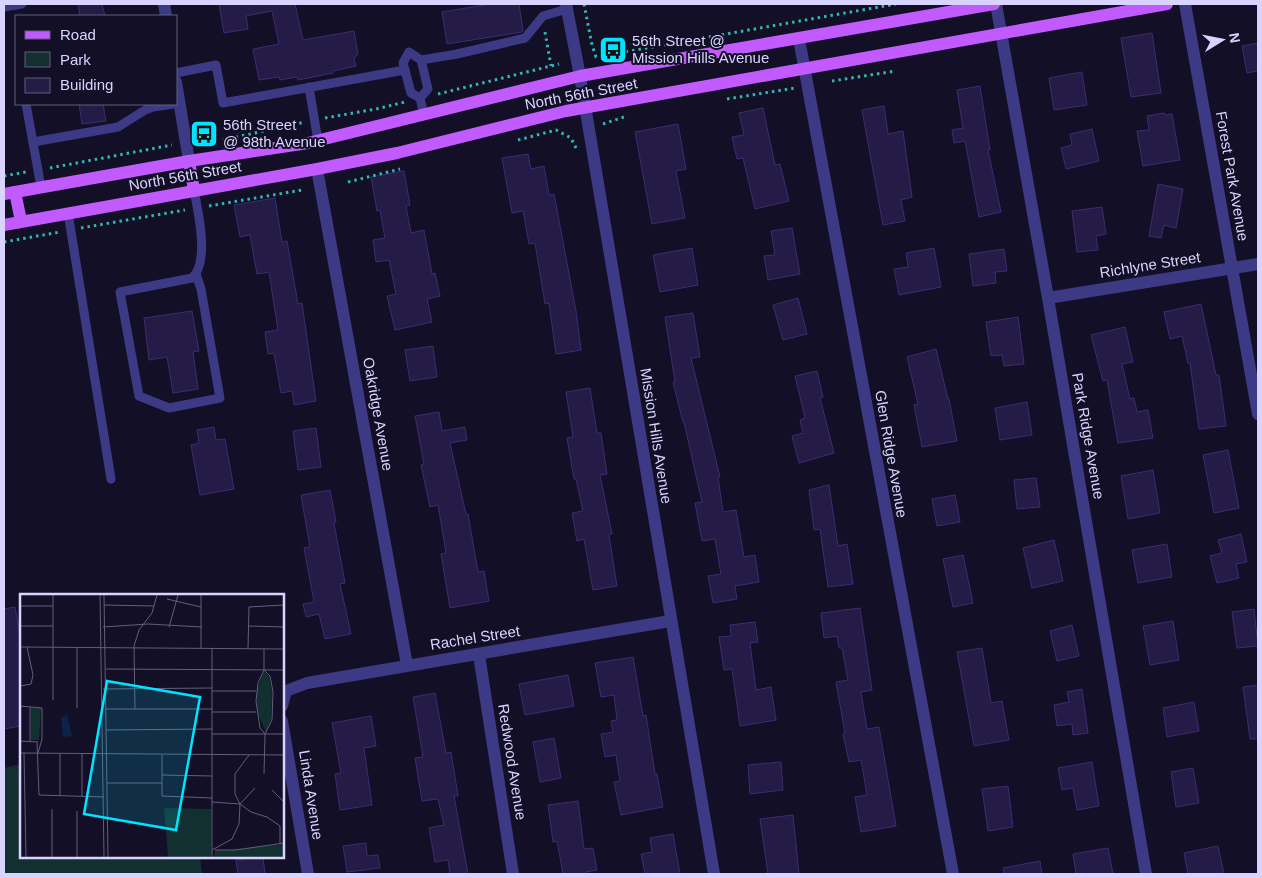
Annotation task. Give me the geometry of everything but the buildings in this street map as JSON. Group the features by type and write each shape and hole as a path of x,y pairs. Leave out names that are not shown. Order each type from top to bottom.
{"main road":[{"name":"North 56th Street","path":"7,191 318,141 580,76 995,4"},
{"name":"North 56th Street","path":"4,225 420,148 566,111 1167,4"},
{"path":"189,161 194,190"},
{"path":"7,191 22,222"}],"street":[{"name":"Park Ridge Avenue","path":"995,4 1002,33 1048,298 1146,874"},
{"name":"Forest Park Avenue","path":"1185,4 1258,414"},
{"name":"Mission Hills Avenue","path":"567,6 714,874"},
{"name":"Glen Ridge Avenue","path":"799,39 953,874"},
{"path":"176,105 189,161"},
{"name":"Oakridge Avenue","path":"317,168 407,665"},
{"name":"Richlyne Street","path":"1048,298 1258,264"},
{"name":"Rachel Street","path":"284,698 286,691 307,683 670,621"},
{"name":"Redwood Avenue","path":"479,655 514,874"},
{"name":"Linda Avenue","path":"284,734 308,874"}],"lane":[{"path":"4,7 22,4"},
{"path":"421,60 525,38 543,16 567,6"},
{"path":"420,98 428,89 421,60 409,52 403,63 411,93 420,98 424,115"},
{"path":"178,73 216,65 223,103 405,70"},
{"path":"309,87 318,141"},
{"path":"26,105 41,187"},
{"path":"33,142 118,127 145,110 164,105"},
{"path":"194,190 203,247 196,274 192,278 120,292 139,396 169,408 220,398 201,289 196,274"},
{"path":"68,213 111,479"}],"path":[{"path":"584,4 596,57 896,4"},
{"path":"214,142 376,109 559,64"},
{"path":"832,81 896,71"},
{"path":"508,142 556,130 570,138"},
{"path":"4,176 172,145"},
{"path":"348,182 405,168"},
{"path":"4,242 302,190"}],"green space":[{"path":"20,764 20,858 200,858 202,874 4,874 4,768"}],"place":[{"name":"56th Street @ Mission Hills Avenue","path":"613,50"},
{"name":"56th Street @ 98th Avenue","path":"204,134"}]}
